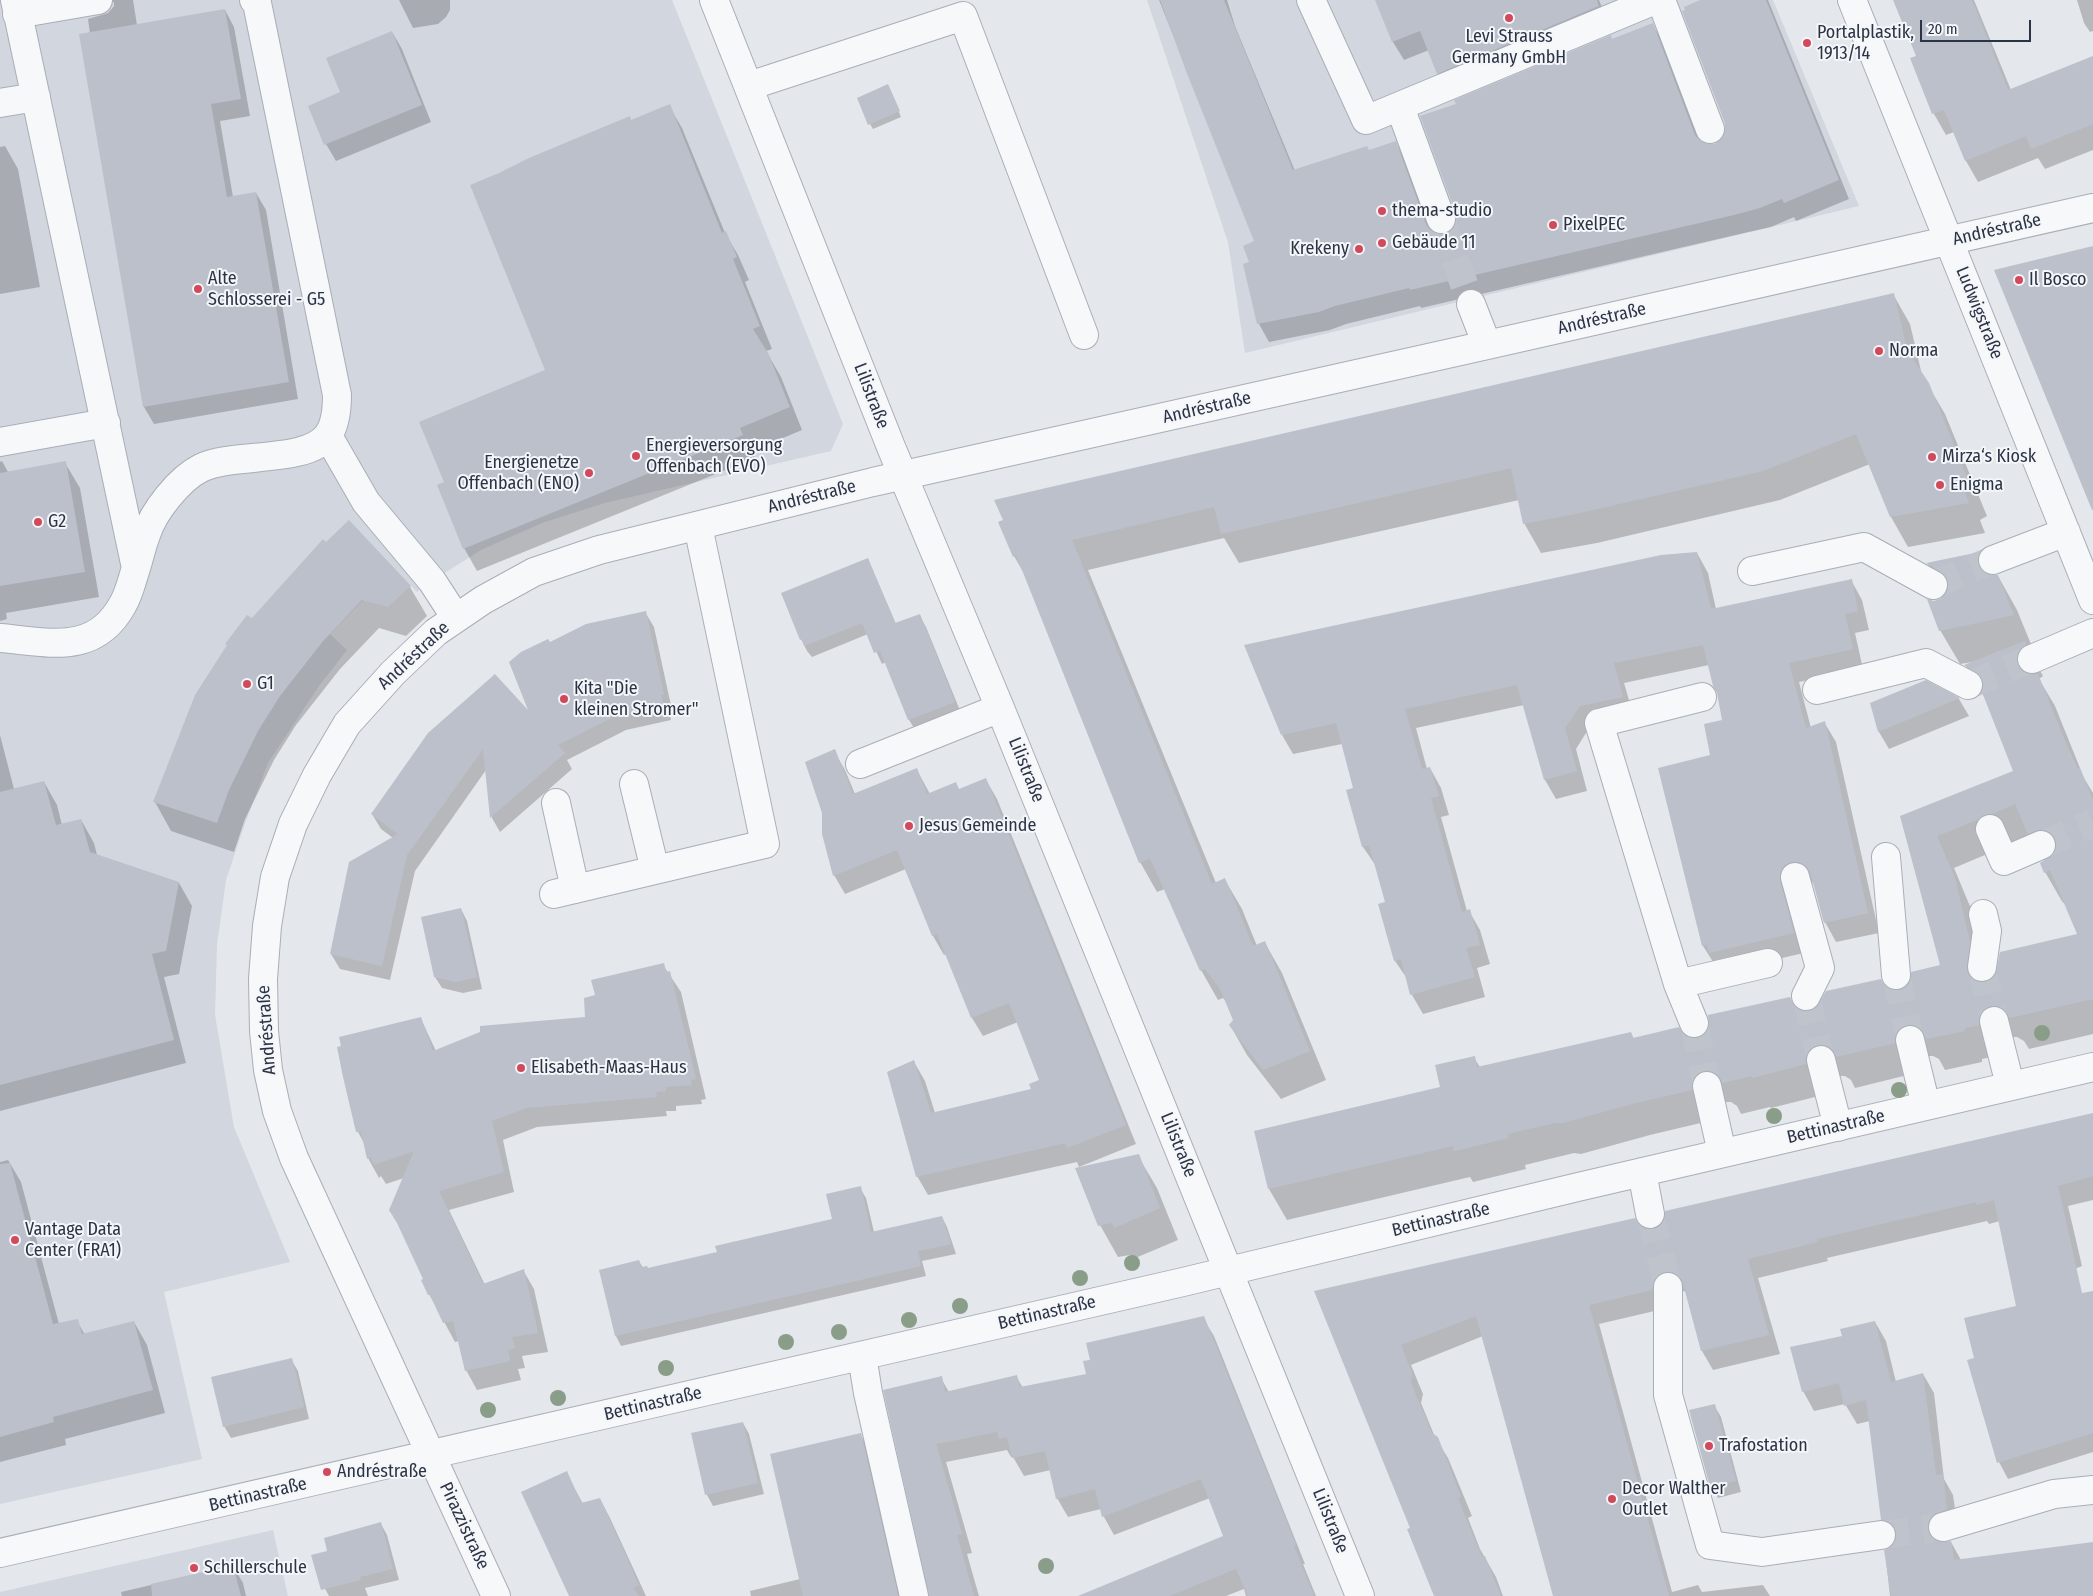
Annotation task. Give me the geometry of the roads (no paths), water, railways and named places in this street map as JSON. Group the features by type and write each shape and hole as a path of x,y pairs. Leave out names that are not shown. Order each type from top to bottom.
{"street":[{"path":"98,0 16,7 136,568"},
{"path":"0,638 53,643 74,642 94,637 110,623 123,604 146,534 157,513 188,476 213,463 298,452 315,446 328,436 336,415 337,395 257,3 254,0"},
{"name":"Lilistraße","path":"714,0 903,476 1000,708 1360,1596"},
{"path":"1311,0 1366,120 1655,0"},
{"path":"1661,0 1710,129"},
{"name":"Ludwigstraße","path":"1852,0 2066,532 2085,558 2093,600"},
{"path":"748,86 962,16 1084,335"},
{"path":"0,104 36,97"},
{"path":"1400,107 1441,219"},
{"name":"Andréstraße","path":"431,1455 313,1203 285,1134 268,1070 264,1031 263,979 267,926 276,877 293,824 317,775 347,724 393,672 436,632 483,600 534,572 599,550 903,476 2093,208"},
{"path":"1471,304 1486,345"},
{"path":"0,442 106,423"},
{"path":"328,436 366,502 432,581 456,618"},
{"path":"556,803 564,892 765,844 698,526"},
{"path":"1993,560 2066,532"},
{"path":"1752,571 1864,547 1933,584"},
{"path":"2032,659 2093,633"},
{"path":"1816,690 1926,663 1968,685"},
{"path":"1694,1023 1678,984 1599,723 1702,697"},
{"path":"860,764 1000,708"},
{"path":"634,784 655,870"},
{"path":"1990,829 2004,861 2041,845"},
{"path":"1886,856 1896,975"},
{"path":"1795,877 1820,968 1806,996"},
{"path":"1982,967 1988,931 1983,914"},
{"path":"1678,984 1768,962"},
{"path":"1994,1021 2010,1085"},
{"path":"1910,1040 1926,1106"},
{"path":"1821,1060 1838,1127"},
{"name":"Bettinastraße","path":"0,1553 1183,1282 1722,1153 2093,1067"},
{"path":"1707,1086 1722,1153"},
{"path":"1642,1172 1650,1214"},
{"path":"1668,1287 1668,1395 1710,1545 1762,1552 1882,1535"},
{"path":"862,1356 868,1393 914,1596"},
{"name":"Pirazzistraße","path":"431,1455 496,1596"},
{"path":"1943,1527 2054,1494 2093,1490"}],"tunnel":[{"path":"1441,219 1471,304"},
{"path":"1933,585 1993,560"},
{"path":"1968,685 2032,659"},
{"path":"2041,845 2093,823"},
{"path":"1982,967 1994,1021"},
{"path":"1896,975 1910,1040"},
{"path":"1806,996 1821,1060"},
{"path":"1694,1023 1707,1086"},
{"path":"1650,1214 1668,1287"},
{"path":"1881,1535 1943,1527"}],"place":[{"name":"Levi Strauss Germany GmbH","path":"1509,18"},
{"name":"Portalplastik, 1913/14","path":"1807,43"},
{"name":"thema-studio","path":"1382,211"},
{"name":"PixelPEC","path":"1553,225"},
{"name":"Gebäude 11","path":"1382,243"},
{"name":"Krekeny","path":"1359,249"},
{"name":"Il Bosco","path":"2019,280"},
{"name":"Alte Schlosserei - G5","path":"198,289"},
{"name":"Norma","path":"1879,351"},
{"name":"Energieversorgung Offenbach (EVO)","path":"636,456"},
{"name":"Mirza‘s Kiosk","path":"1932,457"},
{"name":"Energienetze Offenbach (ENO)","path":"589,473"},
{"name":"Enigma","path":"1940,485"},
{"name":"G2","path":"38,522"},
{"name":"G1","path":"247,684"},
{"name":"Kita \"Die kleinen Stromer\"","path":"564,699"},
{"name":"Jesus Gemeinde","path":"909,826"},
{"name":"Elisabeth-Maas-Haus","path":"521,1068"},
{"name":"Vantage Data Center (FRA1)","path":"15,1240"},
{"name":"Trafostation","path":"1709,1446"},
{"name":"Andréstraße","path":"327,1472"},
{"name":"Decor Walther Outlet","path":"1612,1499"},
{"name":"Schillerschule","path":"194,1568"}]}
